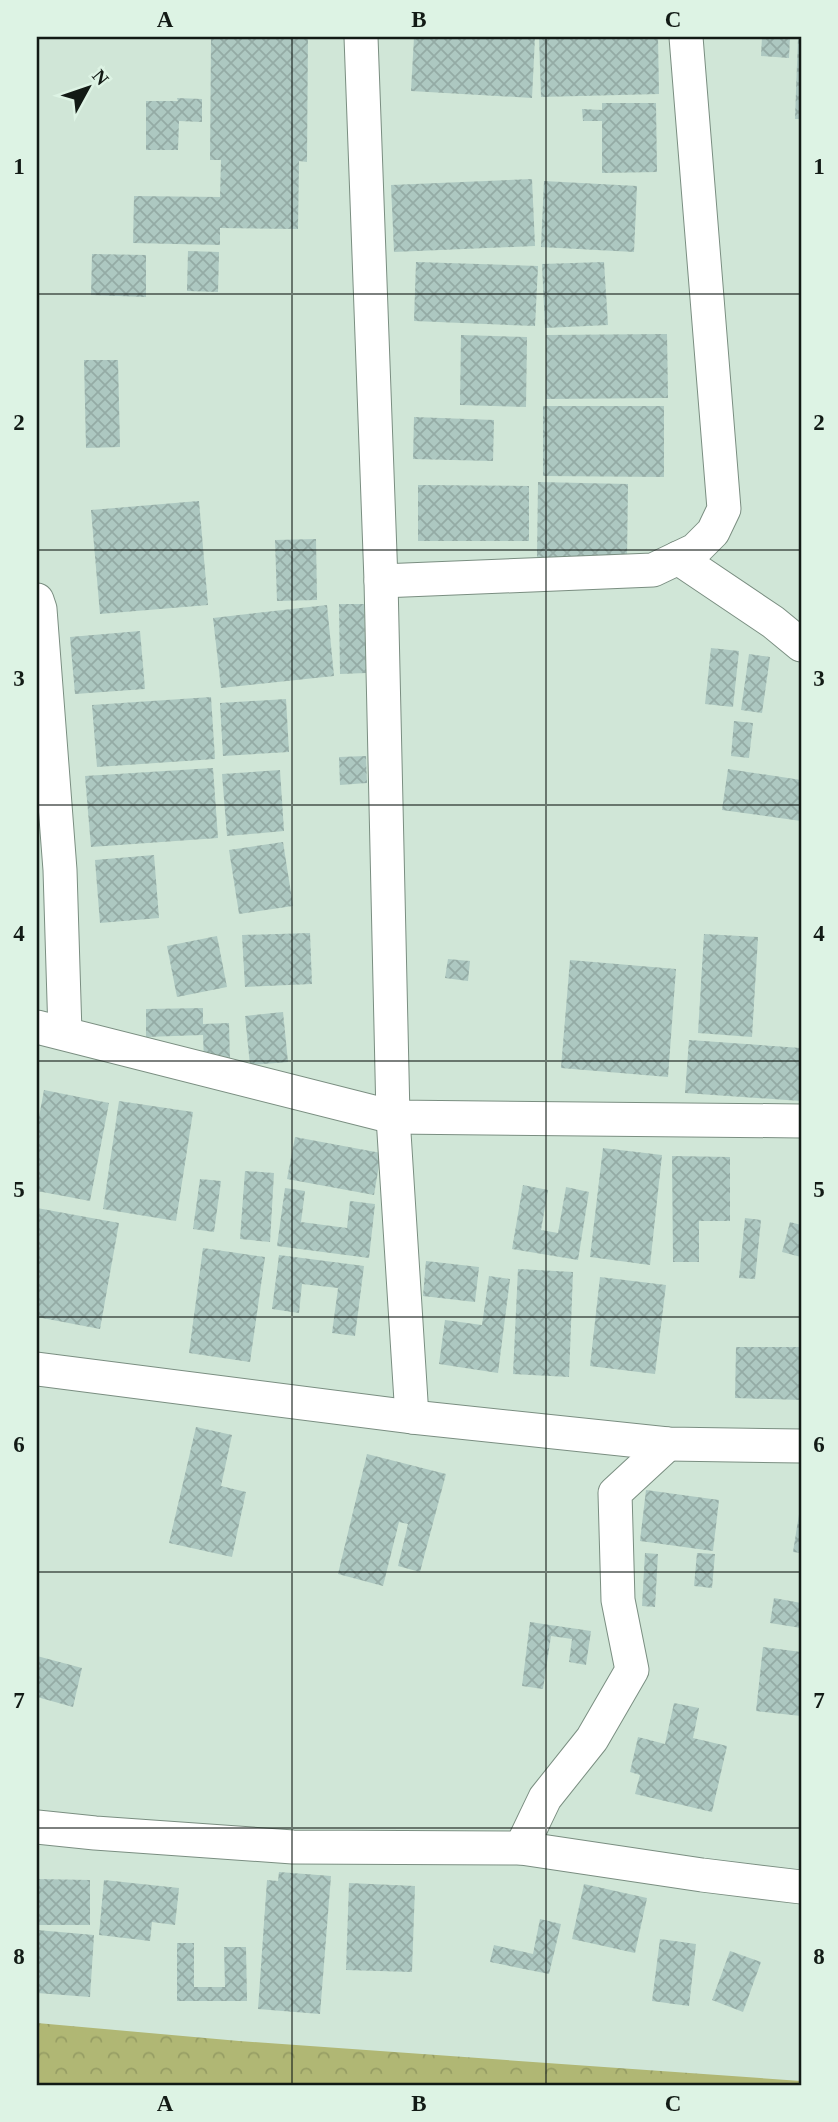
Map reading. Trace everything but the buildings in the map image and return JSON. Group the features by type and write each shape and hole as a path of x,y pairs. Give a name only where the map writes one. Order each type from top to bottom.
{"street":[{"path":"361,37 380,581 393,1117 412,1417"},
{"path":"380,581 653,570 695,550 713,532 724,509 686,37"},
{"path":"678,558 773,622 801,645"},
{"path":"37,600 40,609 60,870 51,1030 393,1117 801,1121"},
{"path":"37,1369 412,1417 668,1444 801,1446"},
{"path":"521,1848 545,1798 592,1739 632,1670 618,1600 615,1493 668,1444"},
{"path":"37,1827 293,1847 521,1848 801,1887"}],"green space":[{"path":"37,2023 239,2041 801,2081 801,2085 37,2085"}]}
